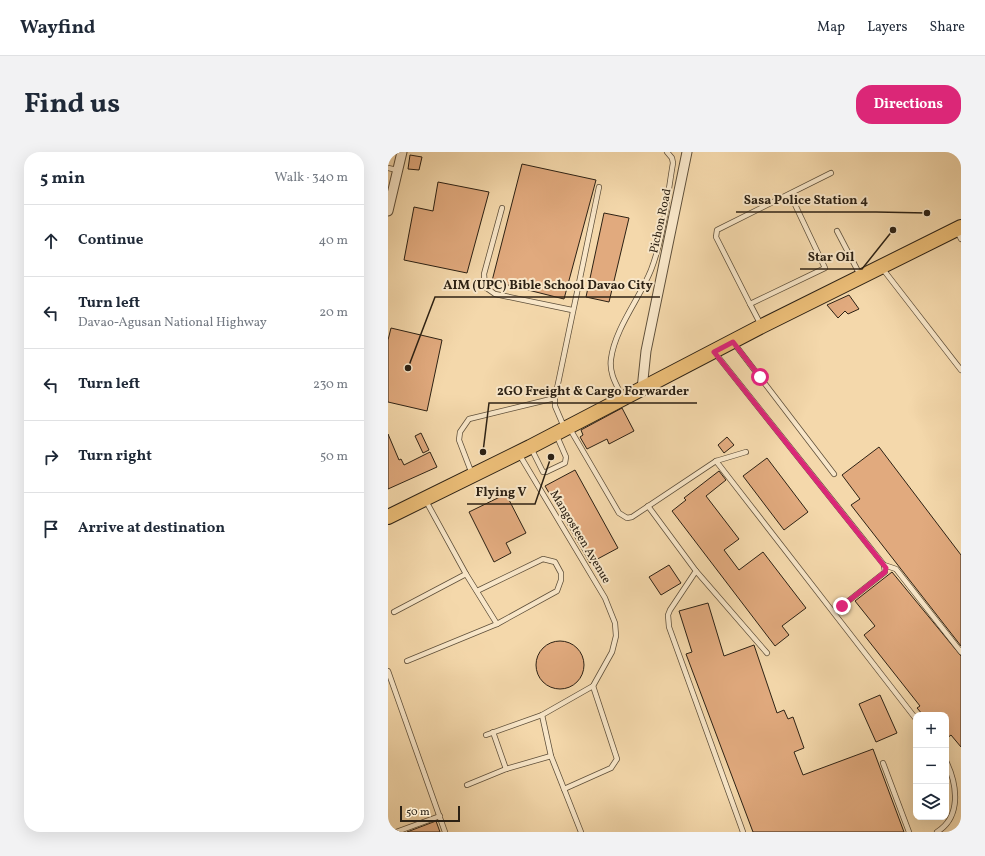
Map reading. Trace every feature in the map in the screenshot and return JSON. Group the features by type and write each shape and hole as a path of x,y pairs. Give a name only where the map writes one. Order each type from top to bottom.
{"main road":[{"path":"388,517 524,450 762,326 881,267 959,232"}],"street":[{"path":"388,207 393,169 402,152"},
{"name":"Pichon Road","path":"642,389 646,351 687,152"}],"lane":[{"path":"623,398 613,378 611,359 617,341 651,271 656,253 673,163 671,155 667,152"},
{"path":"762,326 716,233 717,230 831,173"},
{"path":"524,450 543,472 565,463 566,456 563,429 555,406 555,398 572,310 599,187"},
{"path":"750,304 825,268 790,194"},
{"path":"502,208 484,274 485,287 495,294 572,310"},
{"path":"837,231 861,277"},
{"path":"881,267 961,370"},
{"path":"733,342 834,474"},
{"path":"714,352 884,565 885,572 842,606"},
{"path":"472,475 459,440 460,432 469,419 555,398"},
{"path":"563,429 619,513 626,518 632,517 716,461 746,452"},
{"name":"Mangosteen Avenue","path":"524,450 612,612 616,630 615,645 593,686"},
{"path":"716,461 913,715"},
{"path":"425,498 466,574 497,624"},
{"path":"648,506 696,570 767,653"},
{"path":"406,660 497,624 557,591 561,580 558,566 555,562 543,559 477,591"},
{"path":"884,565 896,569 961,652"},
{"path":"696,570 670,610 668,615 669,627 743,832"},
{"path":"394,612 466,574"},
{"path":"388,671 445,832"},
{"path":"486,735 542,715 593,686 617,759 616,763 611,768 564,789"},
{"path":"542,715 551,756 581,832"},
{"path":"493,732 506,769"},
{"path":"467,785 506,769 551,756"},
{"path":"883,763 909,832"},
{"path":"937,832 943,829 957,812 958,799 954,781 949,768"},
{"path":"396,832 440,816"}],"building":[{"path":"410,155 422,157 419,170 408,169"},
{"path":"522,164 596,180 564,299 492,281"},
{"path":"438,182 489,192 467,273 404,260 414,207 433,211"},
{"path":"604,213 629,218 609,302 586,297"},
{"path":"849,295 859,309 848,314 845,311 838,318 827,305"},
{"path":"391,328 442,340 427,411 388,402 388,340"},
{"path":"622,408 634,431 609,444 607,439 587,449 580,437 583,435 581,430"},
{"path":"421,433 429,450 423,453 415,436"},
{"path":"388,434 399,460 401,459 404,465 430,452 437,467 388,489"},
{"path":"727,437 734,445 724,453 718,445"},
{"path":"879,447 961,555 961,646 851,505 860,499 842,475"},
{"path":"767,458 808,512 784,530 743,476"},
{"path":"575,470 618,548 590,563 545,486"},
{"path":"719,471 726,480 706,496 739,539 724,550 739,570 763,552 806,608 782,626 789,635 775,646 672,511 686,500 684,498"},
{"path":"506,494 526,533 506,543 511,553 494,562 469,512"},
{"path":"669,565 681,583 661,595 649,577"},
{"path":"892,572 961,656 961,747 951,735 949,737 949,712 920,712 917,708 920,706 864,635 875,626 855,601"},
{"path":"708,603 724,656 754,645 777,713 784,710 788,719 793,717 804,748 794,752 803,775 873,749 904,832 753,832 686,654 692,652 679,611"},
{"path":"560,641 569,643 577,648 582,656 584,665 582,674 577,682 569,687 560,689 551,687 543,682 538,674 536,665 538,656 543,648 551,643"},
{"path":"880,695 897,733 876,742 859,704"},
{"path":"436,821 440,832 407,832"}],"place":[{"name":"Sasa Police Station 4","path":"927,213"},
{"name":"Star Oil","path":"893,230"},
{"name":"AIM (UPC) Bible School Davao City","path":"408,368"},
{"name":"2GO Freight & Cargo Forwarder","path":"483,452"},
{"name":"Flying V","path":"551,457"}],"route":[{"path":"760,377 733,342 714,352 886,568 885,572 842,606"}]}
